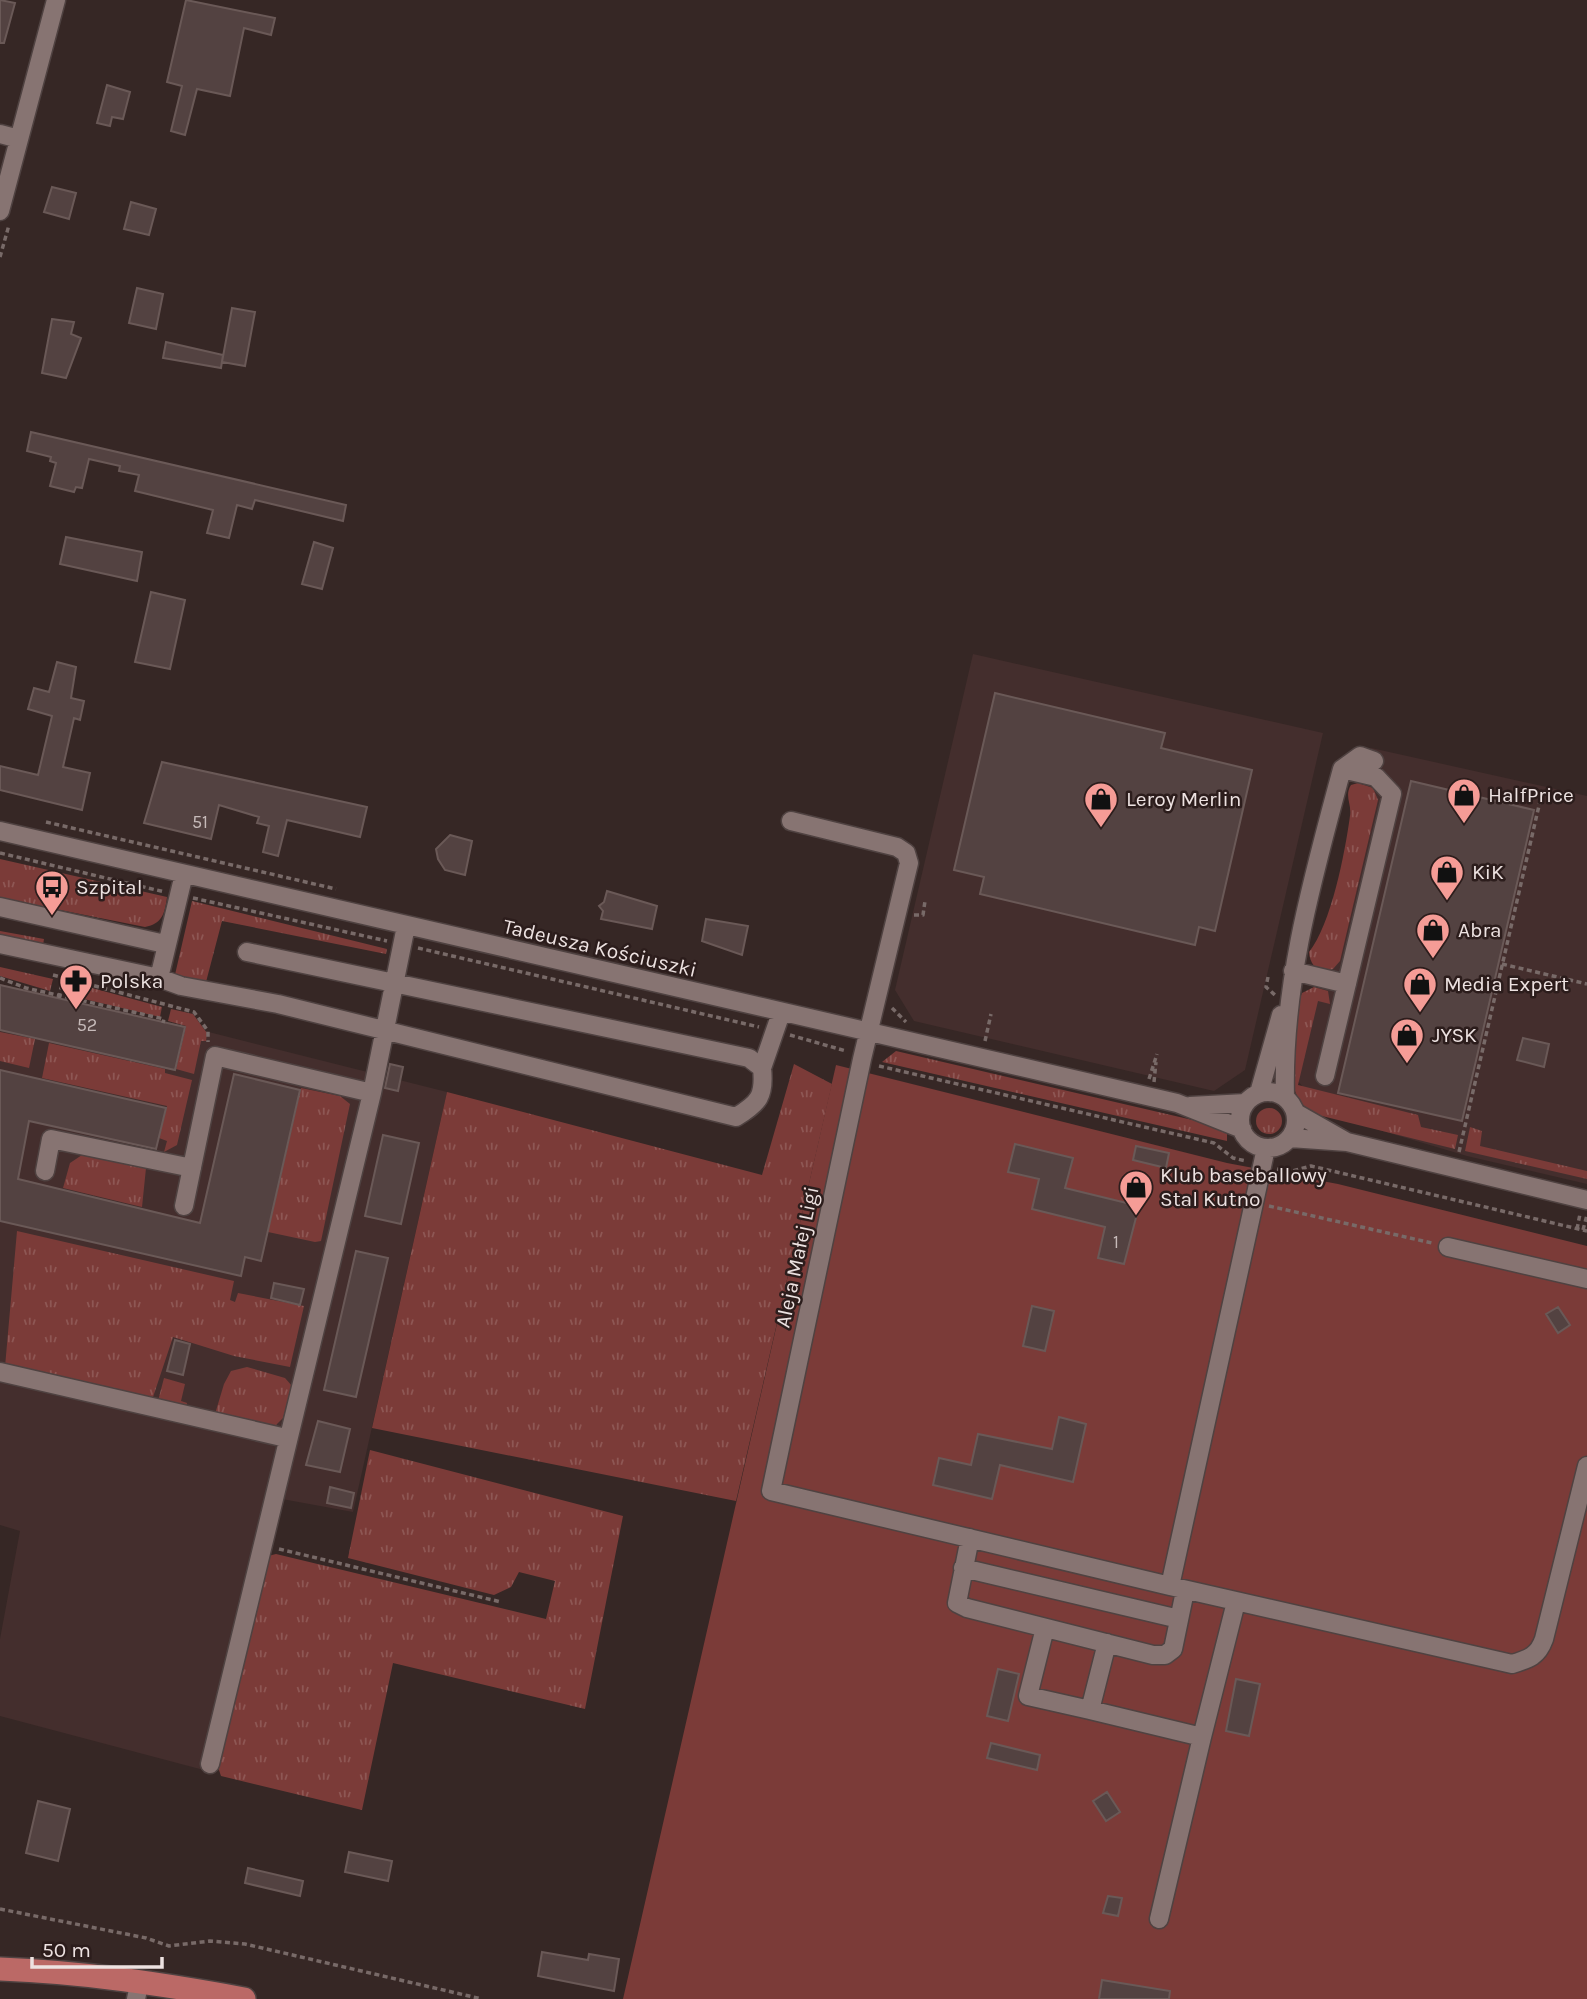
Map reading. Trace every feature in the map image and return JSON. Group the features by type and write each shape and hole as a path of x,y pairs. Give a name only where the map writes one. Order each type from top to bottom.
{"main road":[{"path":"0,1969 66,1972 138,1989 244,1999"}],"street":[{"path":"0,211 56,0"},
{"path":"0,134 19,139"},
{"path":"1264,1156 1247,1138 1242,1129 1241,1115 1253,1098 1278,1023 1342,768 1360,756 1374,761"},
{"path":"1325,1076 1392,794 1376,777 1342,768"},
{"name":"Aleja Małej Ligi","path":"790,821 897,847 909,858 862,1059 771,1491 970,1538"},
{"name":"Tadeusza Kościuszki","path":"0,831 1190,1106 1242,1129"},
{"path":"159,978 177,894 184,874"},
{"path":"0,907 165,944"},
{"path":"210,1764 264,1546 286,1438 305,1376 372,1093 406,926"},
{"path":"0,944 159,978 181,986 278,1003 736,1117 757,1104 764,1083 762,1068 780,1013"},
{"path":"247,952 749,1058 762,1068"},
{"path":"1293,971 1347,984"},
{"path":"1282,1001 1285,1097 1296,1113 1347,1142"},
{"path":"184,1206 215,1056 372,1093"},
{"path":"1253,1098 1272,1092 1285,1097"},
{"name":"Tadeusza Kościuszki","path":"1190,1106 1253,1098"},
{"path":"1296,1113 1296,1126 1290,1138 1264,1156 1178,1588 1179,1619 1172,1649 1165,1655 1107,1643 957,1603 970,1538 1178,1588 1236,1602 1512,1664 1539,1653 1587,1466"},
{"path":"1290,1138 1347,1142 1587,1200"},
{"path":"45,1171 51,1139 192,1168"},
{"path":"1448,1247 1587,1279"},
{"path":"0,1371 286,1438"},
{"path":"963,1568 1179,1619"},
{"path":"1159,1919 1236,1602"},
{"path":"1045,1628 1028,1696 1202,1737"},
{"path":"1090,1710 1107,1643"}],"path":[{"path":"1459,1152 1541,797"},
{"path":"36,820 338,890"},
{"path":"0,853 775,1031 839,1047 877,1065 1214,1143 1233,1158 1264,1156 1290,1172 1311,1166 1585,1231 1587,1214"},
{"path":"906,922 914,915 923,915 925,901"},
{"path":"1502,964 1587,984"},
{"path":"50,974 198,1016 208,1031 208,1044"},
{"path":"1268,977 1266,987 1282,1001"},
{"path":"0,978 59,997 164,1021 167,1006"},
{"path":"59,997 63,978"},
{"path":"890,999 898,1017 907,1023"},
{"path":"972,1040 985,1043 991,1014"},
{"path":"1155,1077 1157,1054"},
{"path":"1156,1062 1153,1061 1149,1079 1140,1081 1161,1088"},
{"path":"1254,1202 1448,1247"},
{"path":"264,1546 500,1602"},
{"path":"0,1909 146,1938 169,1946 210,1941 245,1944 482,1999"}],"shaded area":[{"path":"973,654 1323,733 1245,1070 1214,1091 914,1021 895,990"},
{"path":"1371,748 1587,796 1587,1184 1467,1156 1325,1114 1298,1081"},
{"path":"0,984 189,1027 447,1092 353,1512 282,1499 215,1773 0,1716 0,1639 20,1531 0,1525"}],"green space":[{"path":"1358,783 1373,788 1378,800 1340,961 1333,969 1320,970 1313,965 1309,952 1324,925 1336,888 1350,816 1348,793 1351,785"},
{"path":"0,859 167,897 164,913 151,926 145,927 0,898"},
{"path":"192,901 387,949 386,954 222,921 206,982 174,979"},
{"path":"0,931 44,939 43,945 0,936"},
{"path":"0,967 53,979 50,991 0,976"},
{"path":"70,982 162,1007 160,1017 67,995"},
{"path":"1314,987 1328,991 1330,1004 1318,1001 1298,1085 1418,1115 1421,1127 1458,1135 1455,1149 1322,1116 1320,1120 1305,1108 1293,1082 1292,1042 1302,993"},
{"path":"171,1009 193,1014 207,1033 206,1041 201,1041 194,1074 176,1069 186,1026 168,1021"},
{"path":"0,1032 35,1039 29,1068 0,1061"},
{"path":"49,1043 165,1069 165,1073 192,1080 177,1145 164,1152 167,1141 159,1138 167,1106 42,1078"},
{"path":"896,1051 1227,1128 1227,1141 882,1062"},
{"path":"794,1064 832,1084 736,1501 372,1428 447,1092 762,1175"},
{"path":"836,1065 1227,1163 1338,1184 1587,1246 1587,1999 623,1999"},
{"path":"301,1088 340,1096 350,1104 321,1241 315,1242 268,1232"},
{"path":"1269,1108 1278,1112 1282,1121 1278,1130 1269,1134 1260,1130 1256,1121 1260,1112"},
{"path":"1470,1127 1482,1131 1480,1146 1587,1171 1587,1179 1465,1151"},
{"path":"85,1153 146,1168 142,1207 63,1188 70,1163"},
{"path":"17,1231 234,1281 230,1300 235,1302 238,1293 304,1306 290,1367 234,1356 173,1337 152,1400 5,1367"},
{"path":"247,1367 285,1378 292,1386 283,1418 275,1426 215,1414 231,1371"},
{"path":"164,1378 185,1384 181,1401 187,1403 186,1408 158,1401"},
{"path":"370,1450 623,1516 585,1709 393,1663 362,1810 221,1776 218,1767 268,1556 276,1554 546,1619 555,1581 519,1572 511,1587 494,1595 348,1558"}],"building":[{"path":"0,0 15,3 4,43 0,43"},
{"path":"186,0 275,18 271,35 244,28 230,96 197,89 185,135 171,131 182,86 167,82"},
{"path":"107,85 130,92 123,119 112,117 110,126 97,123"},
{"path":"52,187 76,193 69,219 44,212"},
{"path":"131,202 156,209 149,235 124,229"},
{"path":"137,288 163,294 156,329 129,323"},
{"path":"232,308 255,312 245,366 222,362"},
{"path":"52,319 74,322 71,334 81,338 66,378 42,373"},
{"path":"166,342 223,355 221,368 163,358"},
{"path":"31,432 346,505 343,521 255,500 252,509 237,505 229,538 207,533 213,510 135,491 139,475 119,471 120,466 89,459 82,488 76,487 74,492 50,486 56,463 50,461 51,457 27,451"},
{"path":"66,537 142,552 137,581 60,564"},
{"path":"314,542 333,548 322,589 302,584"},
{"path":"151,592 185,600 170,669 135,662"},
{"path":"57,662 76,667 71,698 84,701 80,720 74,718 63,767 90,773 82,810 0,790 0,766 38,775 52,716 28,709 34,688 49,692"},
{"name":"Leroy Merlin","path":"995,693 1165,733 1161,748 1252,770 1215,931 1199,927 1195,945 980,894 984,877 954,870"},
{"path":"162,762 367,807 360,837 287,820 278,856 263,852 269,826 257,823 259,817 219,805 211,839 144,823"},
{"path":"1411,781 1534,810 1462,1121 1338,1093"},
{"path":"450,835 472,841 465,875 445,870 438,859 436,849"},
{"path":"607,891 657,906 652,929 601,919 603,911 599,906 604,902"},
{"path":"706,919 748,926 742,955 702,941"},
{"path":"0,985 185,1027 175,1070 0,1030"},
{"path":"1523,1038 1549,1044 1544,1067 1517,1060"},
{"path":"390,1064 403,1067 398,1091 385,1088"},
{"path":"0,1070 166,1108 156,1149 29,1121 18,1179 200,1223 234,1074 300,1090 261,1261 245,1257 241,1276 0,1221"},
{"path":"383,1135 419,1143 401,1224 365,1216"},
{"path":"1015,1144 1073,1158 1065,1188 1139,1206 1124,1264 1098,1258 1105,1227 1032,1209 1039,1179 1008,1172"},
{"path":"1136,1146 1169,1153 1166,1168 1133,1160"},
{"path":"356,1251 388,1258 356,1397 324,1390"},
{"path":"274,1283 304,1289 300,1305 271,1298"},
{"path":"1032,1306 1054,1311 1045,1351 1023,1346"},
{"path":"1558,1307 1570,1325 1558,1333 1546,1314"},
{"path":"175,1340 190,1344 183,1375 167,1371"},
{"path":"1059,1417 1086,1424 1073,1482 1000,1465 992,1499 933,1485 939,1458 971,1465 978,1434 1052,1449"},
{"path":"318,1421 350,1429 340,1472 306,1465"},
{"path":"330,1487 354,1493 351,1508 327,1503"},
{"path":"998,1669 1019,1674 1008,1721 987,1716"},
{"path":"1236,1679 1260,1684 1249,1736 1226,1731"},
{"path":"991,1743 1040,1755 1037,1770 987,1758"},
{"path":"1107,1792 1120,1812 1106,1821 1093,1801"},
{"path":"38,1801 70,1809 58,1861 26,1853"},
{"path":"349,1852 392,1861 388,1881 345,1872"},
{"path":"248,1868 303,1881 300,1896 245,1883"},
{"path":"1108,1896 1122,1898 1118,1916 1103,1913"},
{"path":"542,1952 588,1960 589,1954 619,1959 614,1991 538,1976"},
{"path":"1102,1980 1170,1991 1169,1999 1099,1999"}],"place":[{"name":"HalfPrice","path":"1464,825"},
{"name":"Leroy Merlin","path":"1101,829"},
{"name":"KiK","path":"1447,902"},
{"name":"Szpital","path":"52,917"},
{"name":"Abra","path":"1433,960"},
{"name":"Polska","path":"76,1011"},
{"name":"Media Expert","path":"1420,1014"},
{"name":"JYSK","path":"1407,1065"},
{"name":"Klub baseballowy Stal Kutno","path":"1136,1217"}]}
